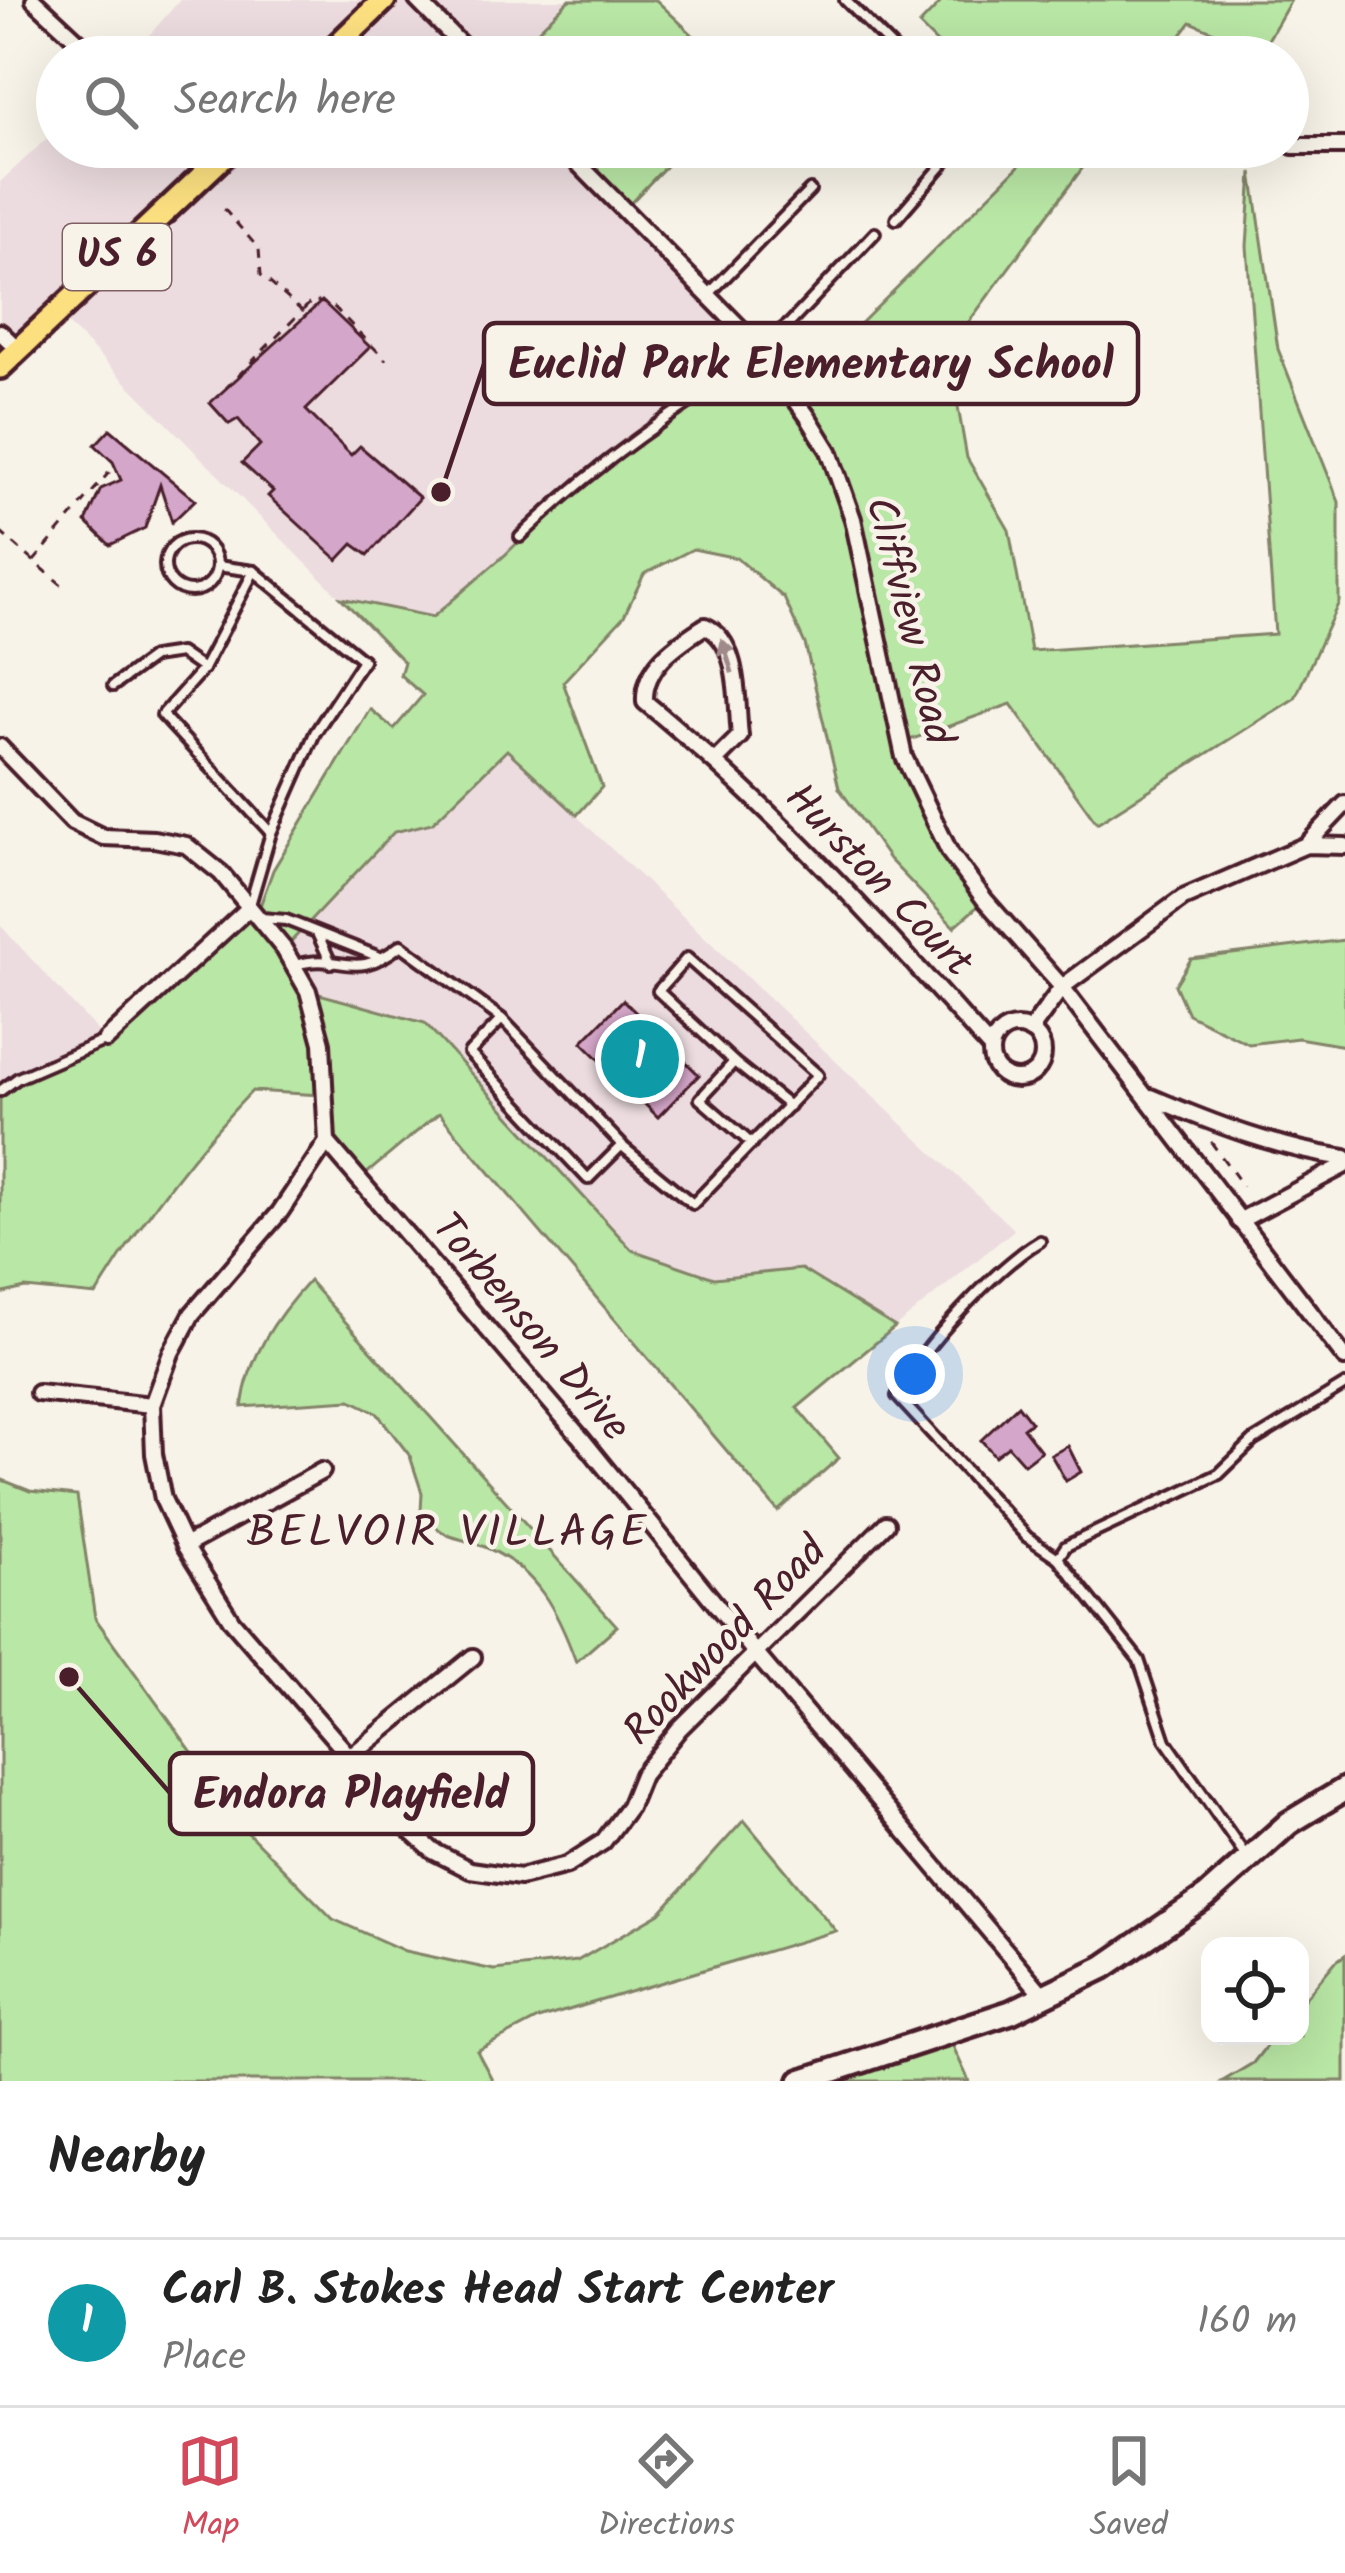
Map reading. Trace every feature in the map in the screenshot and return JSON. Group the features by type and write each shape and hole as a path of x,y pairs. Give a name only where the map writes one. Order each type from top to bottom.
{"main road":[{"path":"347,36 384,0"},
{"name":"US 6","path":"0,367 210,168"}],"street":[{"path":"34,0 73,36"},
{"path":"417,0 452,36"},
{"path":"1309,146 1345,146"},
{"name":"Cliffview Road","path":"583,168 760,353 829,451 853,519 896,724 913,776 950,853 1062,987 1345,1358"},
{"path":"0,332 19,350"},
{"name":"Hurston Court","path":"716,761 740,736 728,649 716,630 706,626 667,653 644,691 645,702 716,761 911,958 991,1049 994,1066 1007,1077 1032,1074 1043,1052 1030,1031"},
{"path":"0,747 72,822 103,837 186,845 221,873 308,991 322,1043 326,1142"},
{"path":"1306,845 1345,804"},
{"path":"1306,845 1345,846"},
{"name":"Hurston Court","path":"1030,1031 1062,987 1183,898 1306,845"},
{"path":"106,1040 252,914"},
{"name":"Hurston Court","path":"991,1049 1006,1030 1030,1031"},
{"path":"1146,1095 1216,1125 1345,1161"},
{"name":"Rookwood Road","path":"326,1142 280,1212 192,1314 152,1405 154,1454 164,1499 185,1546 232,1621 397,1818 433,1851 470,1870 520,1877 567,1865 603,1842 629,1807 642,1775 680,1729 886,1524"},
{"name":"Torbenson Drive","path":"326,1142 581,1438 1043,1995"},
{"path":"1239,1221 1345,1161"},
{"path":"38,1393 152,1405"},
{"path":"185,1546 322,1471"},
{"path":"350,1757 472,1657"},
{"path":"801,2081 1011,2012 1104,1967 1206,1897 1289,1823 1345,1789"}],"lane":[{"path":"844,0 881,36"},
{"path":"896,219 940,168"},
{"path":"708,296 810,190"},
{"path":"520,537 556,501 638,436 760,353 874,233"},
{"path":"191,538 213,550 218,566 205,587 188,590 173,582 166,567 170,550 191,538"},
{"path":"218,566 254,571 363,660 315,733 271,833 252,914 286,920 384,958"},
{"path":"254,571 203,669 162,715 271,833"},
{"path":"113,686 153,657 180,653 203,669"},
{"path":"317,933 331,963"},
{"path":"293,965 310,961 366,967 401,944 502,1019 622,1146 693,1204 789,1106 818,1075 687,958 658,991 789,1106"},
{"path":"502,1019 469,1053 484,1069 588,1179 622,1146"},
{"path":"0,1091 18,1078 106,1040"},
{"path":"734,1062 700,1099 752,1144"},
{"path":"1040,1241 1018,1255 910,1368 897,1396 1027,1537 1058,1558 1139,1660 1166,1741 1248,1860"},
{"path":"1058,1558 1066,1546 1219,1474 1253,1441 1345,1385"}],"path":[{"path":"224,208 259,249 261,275 302,311"},
{"path":"226,388 313,300 333,306 386,359"},
{"path":"34,561 111,470"},
{"path":"0,532 63,586"},
{"path":"1211,1142 1244,1186"}],"shaded area":[{"path":"180,0 569,0 532,36 148,36"},
{"path":"36,149 36,168 582,168 762,357 440,698 58,314 0,367 0,182"},
{"path":"507,750 1014,1230 895,1327 801,1269 714,1278 631,1250 425,1023 308,991 284,949 395,832 432,823"},
{"path":"0,925 106,1040 0,1091"}],"green space":[{"path":"569,0 656,0 694,36 532,36"},
{"path":"943,0 1291,0 1270,36 1224,36 1191,22 1180,36 930,36 919,25"},
{"path":"583,168 664,168 624,210"},
{"path":"1017,168 1082,168 948,350 967,458 1009,530 1031,651 1275,634 1247,246 1252,172 1278,349 1339,502 1339,602 1295,698 1097,823 1011,704 901,743 950,853 985,900 954,927 889,859 839,788 805,644 784,598 737,558 693,549 644,574 624,616 563,682 602,787 577,815 507,750 432,823 394,832 284,949 308,991 425,1023 632,1250 714,1278 801,1269 895,1327 797,1408 839,1458 778,1511 439,1113 359,1180 327,1142 321,1095 252,1091 168,1189 96,1295 25,1288 0,1294 0,1091 18,1078 106,1040 248,909 256,917 273,870 370,709 394,729 423,695 400,675 404,662 341,598 433,617 580,481 762,357 791,393"},
{"path":"1345,940 1345,1046 1298,1038 1249,1044 1188,1014 1175,985 1191,959"},
{"path":"309,1281 617,1626 576,1662 553,1609 519,1567 485,1547 444,1533 421,1511 422,1493 410,1456 377,1413 351,1400 242,1407 250,1371 265,1339"},
{"path":"0,1479 30,1491 77,1496 95,1618 234,1810 321,1749 336,1770 248,1833 333,1919 405,1951 494,1970 577,1961 660,1913 744,1820 836,1931 538,2019 477,2051 493,2081 0,2081"},
{"path":"1345,1955 1345,2081 1223,2081 1253,2063 1267,2045 1309,2045 1309,1993"},
{"path":"947,2033 969,2081 801,2081"}],"building":[{"path":"322,301 370,347 306,410 351,455 360,446 420,498 368,555 353,544 338,560 268,496 273,491 242,463 260,445 238,419 229,424 210,403"},
{"path":"110,429 195,500 172,522 160,485 145,528 110,545 86,522 101,489 121,480 113,462 95,445"},
{"path":"623,1000 699,1075 658,1117 582,1042"},
{"path":"1018,1405 1031,1422 1023,1428 1041,1451 1024,1464 1008,1446 995,1456 981,1440"},
{"path":"1068,1446 1081,1472 1066,1481 1051,1455"}],"place":[{"name":"Euclid Park Elementary School","path":"441,492"},
{"name":"Carl B. Stokes Head Start Center","path":"640,1059"},
{"name":"Endora Playfield","path":"69,1677"}],"district":[{"name":"BELVOIR VILLAGE","path":"448,1534"}]}
